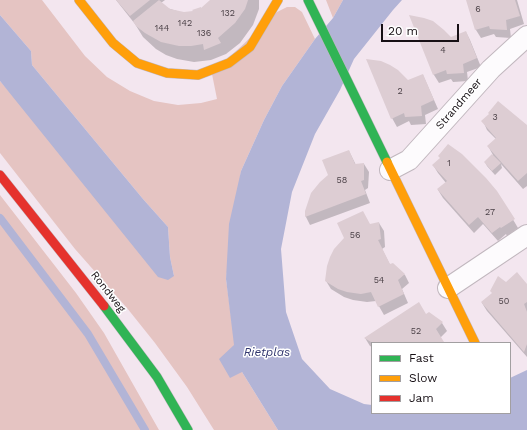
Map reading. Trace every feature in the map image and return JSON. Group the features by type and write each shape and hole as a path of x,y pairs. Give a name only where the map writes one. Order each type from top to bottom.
{"street":[{"path":"80,0 113,43 137,62 167,73 198,75 229,63 250,47 278,0"},
{"path":"308,0 475,342"},
{"name":"Strandmeer","path":"390,170 409,160 490,69 527,36"},
{"name":"Rondweg","path":"0,175 99,299 157,377 188,430"},
{"path":"448,288 527,235"}],"shaded area":[{"path":"0,0 42,0 85,56 107,77 130,91 154,101 178,105 201,103 217,99 212,74 277,12 287,7 295,7 302,12 315,39 282,86 264,120 241,171 226,279 235,345 242,372 278,430 214,430 187,387 155,343 127,308 75,249 0,153 0,81 174,276 170,257 168,227 32,65 31,51 0,15"},
{"path":"326,0 343,0 333,18"},
{"path":"0,195 76,293 104,333 159,430 0,430"}],"water":[{"name":"Rietplas","path":"343,0 402,0 354,59 340,90 315,134 292,192 281,249 286,312 302,359 330,389 364,404 371,405 371,414 511,414 511,378 527,370 527,430 278,430 242,372 230,378 219,359 234,345 226,279 229,224 241,171 264,120 282,86 315,39 333,18"},
{"path":"0,15 31,51 32,65 168,227 170,257 174,276 168,280 158,277 0,81"}],"building":[{"path":"116,0 150,0 130,16"},
{"path":"159,0 170,9 184,12 201,8 210,0 248,0 245,9 235,23 218,38 221,43 204,50 203,44 179,46 161,42 136,26 133,21"},
{"path":"466,0 515,0 520,16 506,20 507,30 490,29 489,26 475,30"},
{"path":"409,15 433,21 451,37 466,31 477,58 463,64 464,73 447,74 446,70 433,75"},
{"path":"366,59 381,61 390,65 398,70 408,80 423,74 434,100 421,106 422,116 405,117 404,113 391,119"},
{"path":"498,101 527,125 527,173 518,181 487,146 496,138 481,121 489,114 488,113"},
{"path":"448,144 462,154 486,178 497,191 515,219 492,233 478,217 469,225 437,189 447,181 432,165 440,158 438,156"},
{"path":"349,150 355,164 364,163 364,180 361,181 366,194 305,217 305,211 311,193 328,175 322,160"},
{"path":"492,154 501,163 492,171 484,162"},
{"path":"363,211 370,224 379,222 381,239 378,240 390,264 393,263 405,274 398,280 404,294 378,307 371,292 361,294 347,292 338,289 325,281 330,257 334,249 344,238 337,223"},
{"path":"517,272 527,284 527,302 524,304 527,312 527,344 524,352 481,302 492,293 490,291 498,276 506,282"},
{"path":"419,302 426,314 429,312 443,322 436,329 444,342 371,342 364,338"}],"waterway":[{"path":"0,218 88,334 145,430"}],"traffic: fast":[{"path":"308,0 387,162"},
{"path":"104,306 157,377 188,430"}],"traffic: slow":[{"path":"79,0 113,43 137,63 167,73 198,75 229,63 250,47 278,0"},
{"path":"387,162 475,342"}],"traffic: jam":[{"path":"0,175 104,306"}]}
